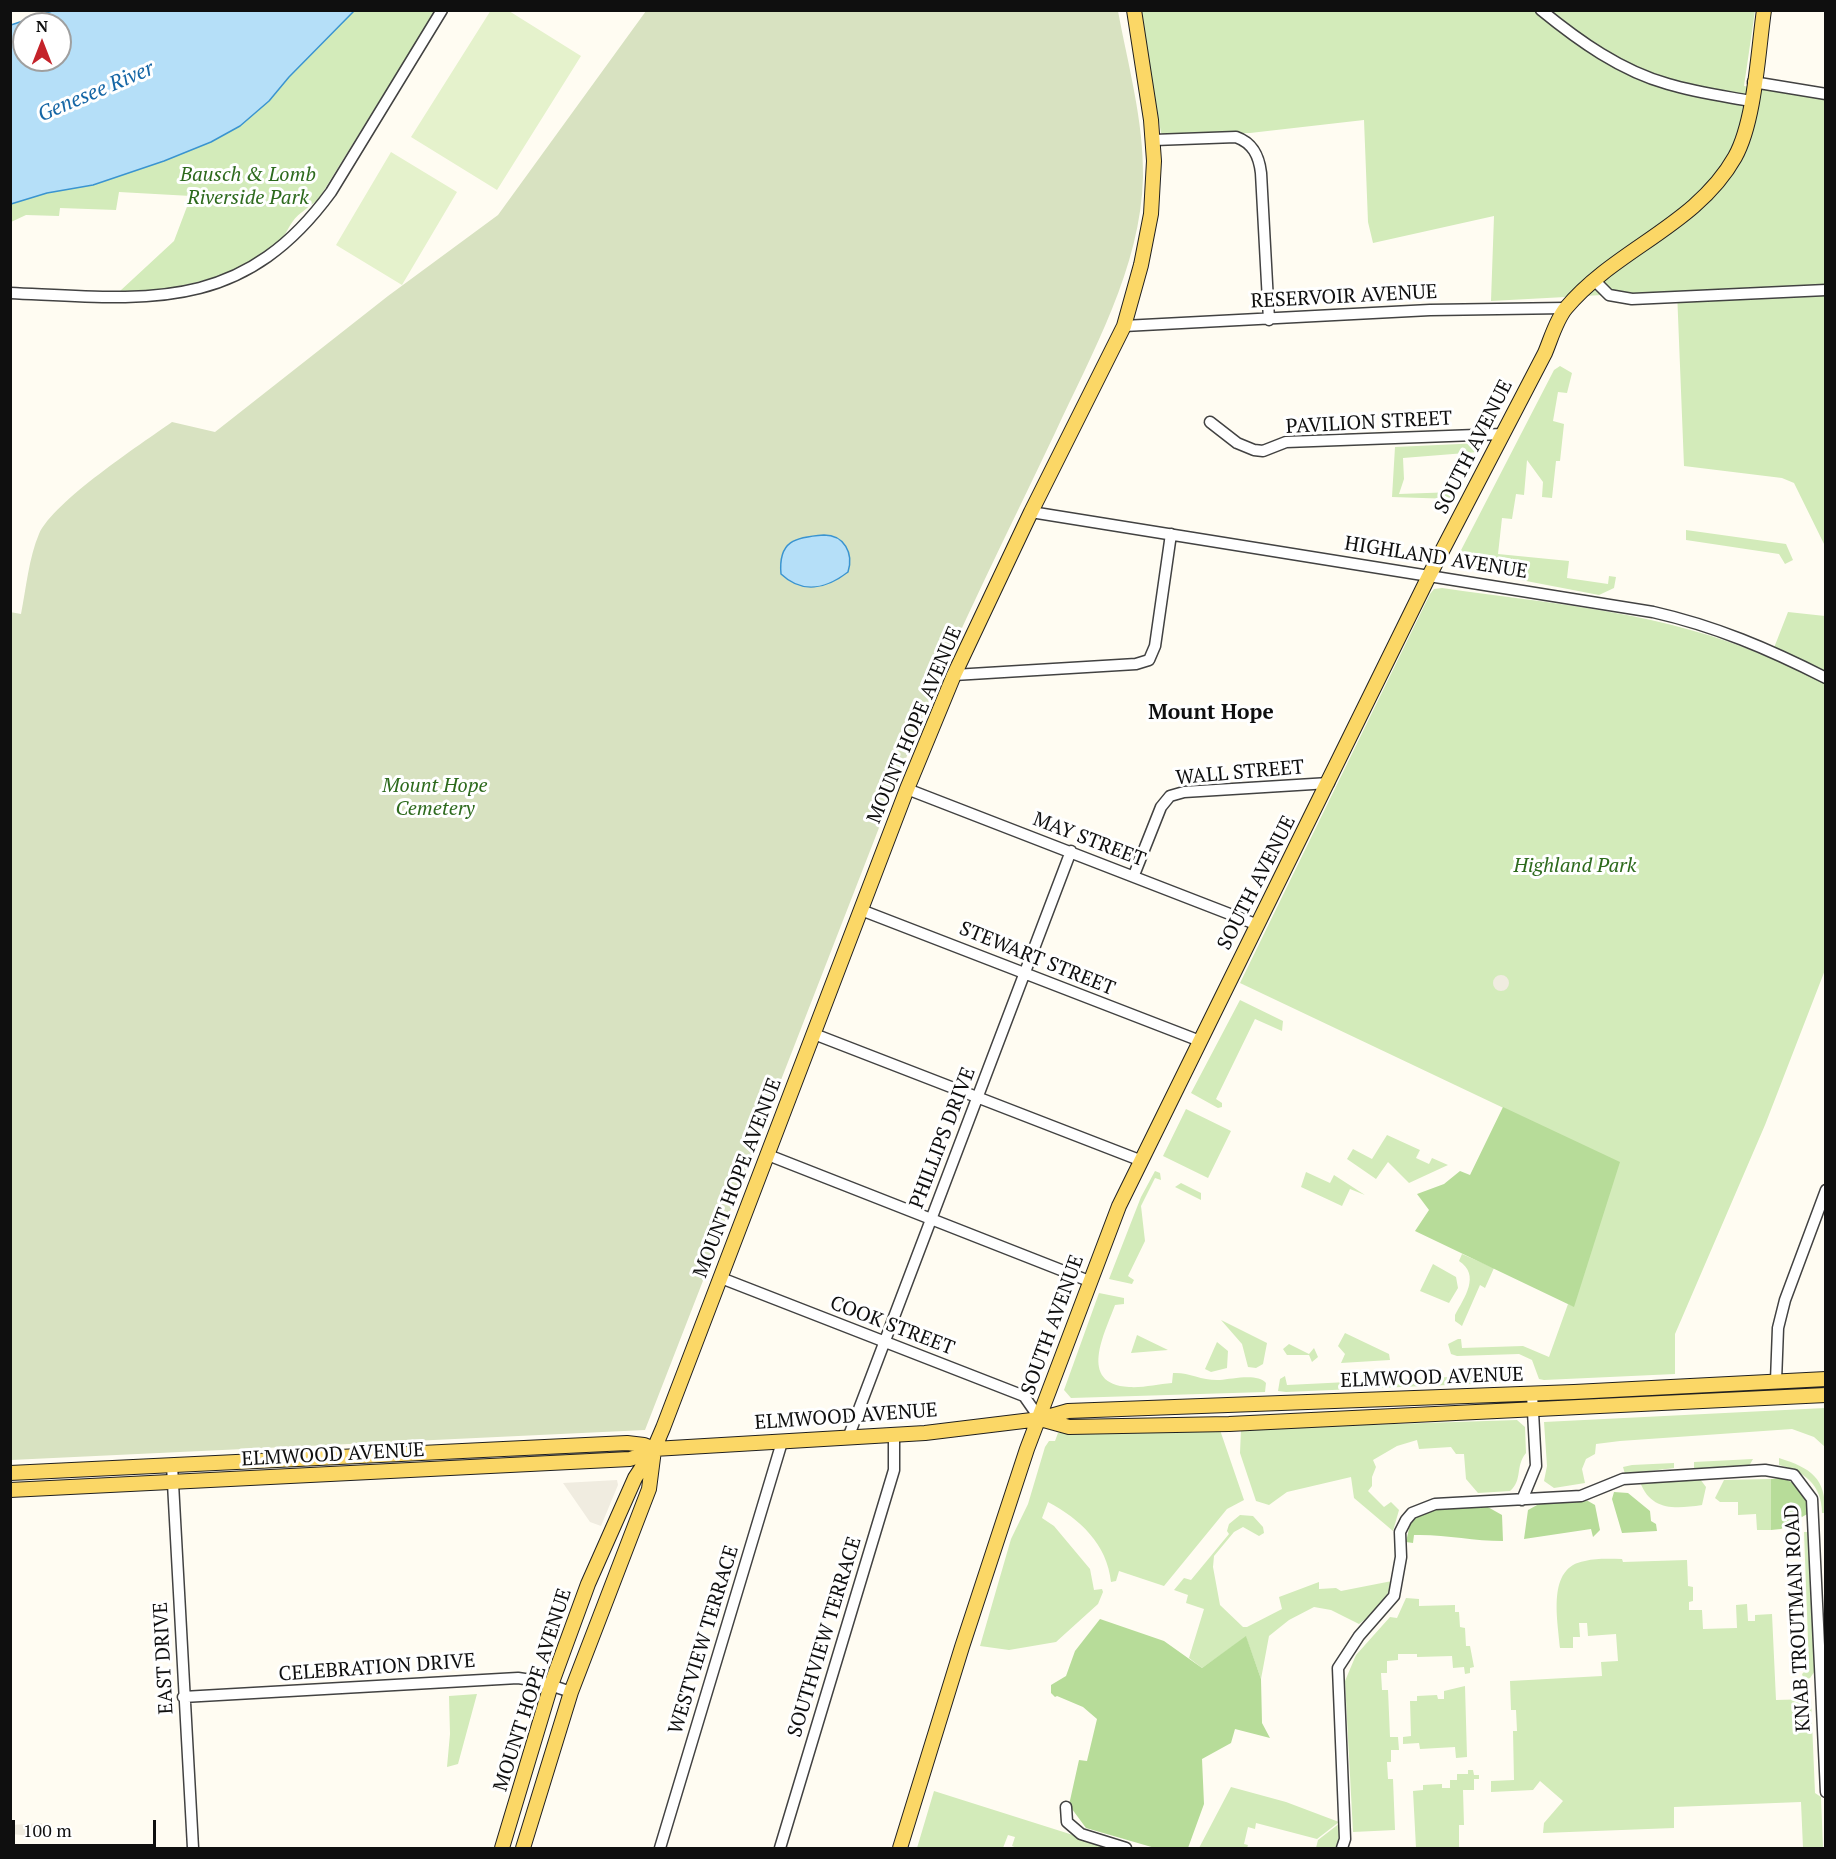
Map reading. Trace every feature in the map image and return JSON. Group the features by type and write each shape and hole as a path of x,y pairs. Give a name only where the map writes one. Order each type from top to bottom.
{"main road":[{"name":"MOUNT HOPE AVENUE","path":"502,1848 551,1685 588,1584 635,1478 654,1449 907,789 954,675 1030,512 1124,326 1141,265 1151,214 1154,140 1134,10"},
{"name":"SOUTH AVENUE","path":"900,1848 998,1534 1027,1449 1119,1206 1430,574 1566,308 1595,281 1693,209 1708,194 1736,155 1744,134 1764,10"},
{"name":"ELMWOOD AVENUE","path":"10,1473 627,1443 644,1444 654,1449 894,1435 1040,1419 1068,1411 1532,1394 1826,1379"},
{"name":"ELMWOOD AVENUE","path":"1040,1419 1069,1427 1533,1411 1826,1395"},
{"name":"MOUNT HOPE AVENUE","path":"523,1848 571,1692 651,1483 654,1449"},
{"name":"ELMWOOD AVENUE","path":"10,1490 630,1460 641,1458 654,1449"}],"street":[{"path":"10,293 127,298 172,295 215,284 264,259 312,218 331,192 442,10"},
{"path":"1541,10 1585,44 1648,77 1667,84 1750,101"},
{"path":"1754,82 1826,94"},
{"path":"1154,140 1236,137 1244,140 1257,154 1261,173 1269,320"},
{"path":"1595,281 1609,295 1632,299 1826,290"},
{"name":"RESERVOIR AVENUE","path":"1124,326 1430,310 1566,308"},
{"name":"PAVILION STREET","path":"1210,422 1246,447 1263,451 1287,442 1503,434"},
{"name":"HIGHLAND AVENUE","path":"1030,512 1430,574 1684,619 1716,628 1773,651 1826,678"},
{"path":"954,675 1136,664 1149,660 1155,646 1171,534"},
{"name":"WALL STREET","path":"1134,875 1161,807 1170,796 1184,792 1329,783"},
{"name":"MAY STREET","path":"907,789 1134,875 1258,925"},
{"name":"PHILLIPS DRIVE","path":"848,1438 1071,851"},
{"name":"STEWART STREET","path":"861,910 1200,1041"},
{"path":"814,1034 1142,1161"},
{"path":"768,1155 1089,1281"},
{"path":"1776,1382 1778,1328 1785,1300 1826,1190"},
{"name":"COOK STREET","path":"721,1278 1024,1396 1040,1419"},
{"path":"1522,1500 1536,1466 1532,1394"},
{"name":"SOUTHVIEW TERRACE","path":"780,1848 894,1470 894,1435"},
{"name":"WESTVIEW TERRACE","path":"660,1848 782,1442"},
{"name":"EAST DRIVE","path":"171,1465 193,1848"},
{"name":"KNAB TROUTMAN ROAD","path":"1342,1848 1345,1839 1338,1668 1359,1636 1394,1596 1401,1557 1400,1532 1406,1520 1412,1513 1434,1504 1581,1497 1623,1479 1765,1470 1794,1475 1812,1499 1826,1791"},
{"name":"CELEBRATION DRIVE","path":"183,1697 498,1678 518,1678 571,1692"},
{"path":"1065,1807 1067,1822 1081,1834 1126,1848"}],"green space":[{"path":"491,10 509,11 581,56 497,190 411,137"},
{"name":"Bausch & Lomb Riverside Park","path":"354,11 435,11 318,200 295,218 283,237 268,251 229,272 207,279 162,289 120,291 174,241 191,196 119,192 116,210 60,208 59,216 26,215 11,222 11,204 47,193 93,185 164,161 211,142 239,126 269,101 289,77"},
{"name":"Mount Hope Cemetery","path":"646,11 1118,11 1138,115 1143,177 1134,244 1112,309 917,730 645,1430 11,1460 10,612 21,614 30,563 39,534 48,521 80,490 120,458 172,422 215,432 388,296 498,215"},
{"path":"1140,11 1755,11 1744,86 1825,99 1825,546 1794,483 1782,478 1684,466 1677,291 1491,301 1494,216 1373,243 1368,222 1364,120 1250,133 1165,135 1161,133"},
{"path":"391,152 457,192 402,285 336,245"},
{"path":"1560,366 1572,373 1567,393 1558,392 1553,421 1564,424 1560,461 1556,461 1552,498 1542,497 1543,482 1527,460 1524,495 1516,494 1512,519 1502,518 1498,554 1569,561 1567,578 1608,584 1609,576 1616,577 1614,588 1599,595 1521,580 1520,574 1461,565 1458,556 1554,370"},
{"path":"1481,443 1478,452 1403,458 1404,479 1399,494 1455,492 1458,489 1453,499 1392,497 1395,447"},
{"path":"1686,530 1786,544 1793,560 1785,564 1779,554 1686,540"},
{"name":"Highland Park","path":"1442,588 1567,605 1650,620 1731,642 1770,658 1788,612 1825,616 1825,970 1765,1125 1675,1334 1675,1374 1544,1380 1539,1379 1532,1360 1519,1354 1457,1356 1451,1354 1448,1344 1461,1339 1462,1348 1523,1346 1549,1357 1568,1304 1574,1306 1550,1130 1240,983 1430,594 1434,589"},
{"path":"1240,1000 1283,1021 1282,1031 1255,1019 1216,1099 1222,1103 1222,1107 1218,1108 1191,1093"},
{"path":"1503,1107 1620,1162 1574,1307 1415,1231 1429,1210 1417,1194 1444,1184 1460,1171 1470,1175"},
{"path":"1186,1109 1231,1131 1208,1178 1163,1156"},
{"path":"1387,1135 1420,1150 1416,1158 1429,1164 1432,1158 1448,1165 1409,1183 1388,1162 1376,1179 1347,1159 1353,1149 1372,1159"},
{"path":"1155,1171 1160,1173 1161,1180 1155,1178 1141,1206 1145,1241 1128,1276 1134,1280 1132,1284 1109,1279 1141,1197"},
{"path":"1306,1172 1330,1183 1334,1175 1365,1195 1350,1189 1342,1206 1301,1187"},
{"path":"1181,1183 1201,1193 1201,1200 1175,1187"},
{"path":"1462,1254 1494,1268 1485,1288 1480,1285 1462,1326 1455,1321 1455,1315 1469,1287 1470,1280 1466,1267 1459,1261"},
{"path":"1433,1264 1456,1277 1458,1288 1449,1303 1420,1291"},
{"path":"1099,1293 1124,1298 1124,1304 1115,1305 1101,1342 1099,1355 1099,1367 1103,1377 1113,1384 1134,1387 1172,1383 1173,1373 1179,1373 1213,1380 1257,1378 1266,1383 1265,1392 1071,1398 1064,1390"},
{"path":"1221,1320 1267,1343 1263,1364 1256,1368 1248,1367 1242,1344"},
{"path":"1345,1333 1389,1354 1390,1360 1341,1363 1345,1354 1338,1346"},
{"path":"1137,1335 1168,1350 1131,1353"},
{"path":"1217,1342 1228,1351 1227,1368 1211,1372 1205,1369"},
{"path":"1289,1344 1309,1354 1314,1348 1318,1357 1312,1362 1309,1355 1287,1355 1283,1349"},
{"path":"1516,1366 1521,1370 1523,1378 1517,1382 1278,1391 1280,1379 1285,1376 1287,1385 1511,1374"},
{"path":"1825,1408 1825,1447 1814,1437 1792,1429 1620,1441 1596,1444 1595,1454 1586,1459 1582,1469 1585,1483 1554,1488 1544,1481 1547,1466 1544,1422"},
{"path":"1517,1420 1525,1427 1526,1453 1514,1487 1510,1491 1478,1493 1466,1479 1464,1454 1456,1454 1451,1447 1419,1449 1417,1440 1397,1446 1373,1460 1376,1467 1372,1477 1372,1486 1368,1491 1384,1507 1391,1502 1399,1510 1393,1531 1354,1498 1351,1477 1287,1492 1269,1505 1256,1501 1240,1453 1241,1429"},
{"path":"1220,1430 1244,1500 1227,1509 1164,1586 1119,1571 1116,1581 1111,1582 1098,1544 1071,1516 1048,1502 1042,1518 1054,1526 1090,1569 1094,1590 1102,1589 1103,1592 1098,1604 1056,1642 1009,1650 980,1646 1011,1539 1028,1504 1045,1447 1049,1441 1055,1441 1058,1433"},
{"path":"1779,1458 1800,1466 1814,1476 1823,1491 1825,1513 1822,1513 1819,1495 1810,1481 1804,1475 1779,1465"},
{"path":"1753,1459 1749,1466 1694,1469 1694,1462"},
{"path":"1674,1463 1674,1468 1625,1474 1623,1467 1632,1465"},
{"path":"1783,1478 1801,1491 1809,1513 1781,1529 1771,1530 1771,1479"},
{"path":"1700,1479 1706,1487 1702,1505 1682,1507 1657,1503 1640,1482"},
{"path":"1771,1479 1771,1530 1757,1530 1756,1514 1738,1515 1738,1502 1720,1502 1715,1498 1724,1480"},
{"path":"1614,1492 1628,1493 1650,1511 1651,1521 1656,1524 1657,1531 1622,1533 1612,1499"},
{"path":"1588,1501 1595,1505 1600,1530 1593,1537 1591,1529 1524,1539 1528,1510 1539,1504"},
{"path":"1486,1506 1502,1515 1503,1541 1414,1535 1413,1543 1406,1542 1411,1520 1429,1510"},
{"path":"1240,1515 1253,1516 1263,1527 1264,1533 1259,1536 1243,1527 1234,1532 1214,1556 1213,1567 1220,1605 1243,1627 1282,1609 1279,1597 1319,1582 1319,1589 1336,1588 1341,1591 1392,1581 1388,1593 1375,1611 1359,1624 1331,1610 1314,1607 1289,1620 1269,1636 1261,1679 1246,1637 1202,1668 1189,1658 1204,1609 1186,1603 1188,1595 1174,1590 1184,1578 1191,1580 1229,1534 1227,1531 1229,1524"},
{"path":"1804,1532 1809,1532 1815,1671 1810,1678 1804,1680 1802,1674 1809,1667"},
{"path":"1594,1559 1622,1559 1623,1562 1687,1560 1688,1586 1693,1587 1693,1601 1689,1602 1689,1610 1702,1610 1703,1629 1737,1628 1736,1605 1747,1604 1748,1621 1755,1621 1755,1615 1772,1614 1776,1700 1811,1699 1815,1793 1821,1797 1823,1848 1803,1848 1801,1802 1674,1807 1674,1828 1543,1833 1544,1823 1563,1801 1540,1781 1533,1790 1491,1792 1491,1781 1514,1780 1513,1731 1517,1731 1516,1710 1511,1710 1510,1681 1602,1676 1601,1662 1618,1661 1616,1634 1588,1636 1587,1623 1579,1623 1580,1637 1573,1637 1573,1648 1560,1648 1557,1596 1564,1573 1573,1565"},
{"path":"1406,1598 1419,1599 1419,1606 1455,1605 1455,1612 1459,1612 1460,1627 1465,1628 1466,1646 1470,1646 1474,1667 1470,1668 1470,1673 1465,1674 1464,1667 1453,1668 1452,1656 1417,1657 1417,1654 1398,1654 1398,1660 1387,1661 1387,1673 1381,1673 1382,1690 1388,1690 1390,1737 1398,1737 1399,1750 1391,1750 1391,1762 1387,1762 1388,1779 1393,1779 1395,1830 1353,1832 1345,1681 1356,1655 1390,1617 1397,1618"},
{"path":"1100,1619 1164,1641 1202,1668 1246,1636 1261,1679 1262,1723 1270,1738 1235,1729 1231,1743 1202,1759 1204,1804 1188,1848 1155,1848 1086,1828 1069,1805 1079,1760 1087,1761 1097,1719 1083,1707 1055,1697 1051,1693 1051,1685 1066,1676 1075,1651"},
{"path":"1465,1686 1467,1757 1456,1758 1455,1747 1420,1749 1419,1743 1403,1744 1403,1737 1411,1736 1410,1701 1417,1701 1417,1696 1437,1695 1438,1699 1444,1699 1444,1691"},
{"path":"477,1694 458,1764 447,1767 450,1734 449,1696"},
{"path":"1468,1770 1473,1770 1474,1775 1479,1775 1479,1779 1474,1779 1474,1790 1463,1790 1464,1825 1459,1825 1459,1848 1416,1848 1413,1791 1423,1790 1423,1785 1442,1784 1442,1788 1450,1788 1450,1780 1457,1780 1457,1774 1468,1774"},
{"path":"1231,1787 1286,1802 1339,1822 1317,1839 1256,1823 1255,1829 1248,1827 1244,1844 1248,1845 1247,1848 1199,1848"},
{"path":"934,1791 1114,1848 1017,1848 1012,1846 1015,1837 1008,1835 1003,1848 917,1848"},
{"path":"1340,1823 1338,1848 1316,1848 1318,1840"}],"shaded area":[{"path":"1501,975 1509,983 1501,991 1493,983"},
{"path":"617,1480 618,1485 601,1526 590,1522 563,1483"},
{"path":"42,1823 42,1837 11,1834 11,1825"}],"water":[{"name":"Genesee River","path":"55,10 354,10 269,101 240,126 211,142 164,161 93,185 47,193 11,204 11,25 12,72 72,72 72,12 49,12"},
{"path":"824,535 837,538 846,546 850,558 848,572 831,582 814,587 797,585 781,574 782,554 790,543 805,537"}],"district":[{"name":"Mount Hope","path":"1211,713"}]}
